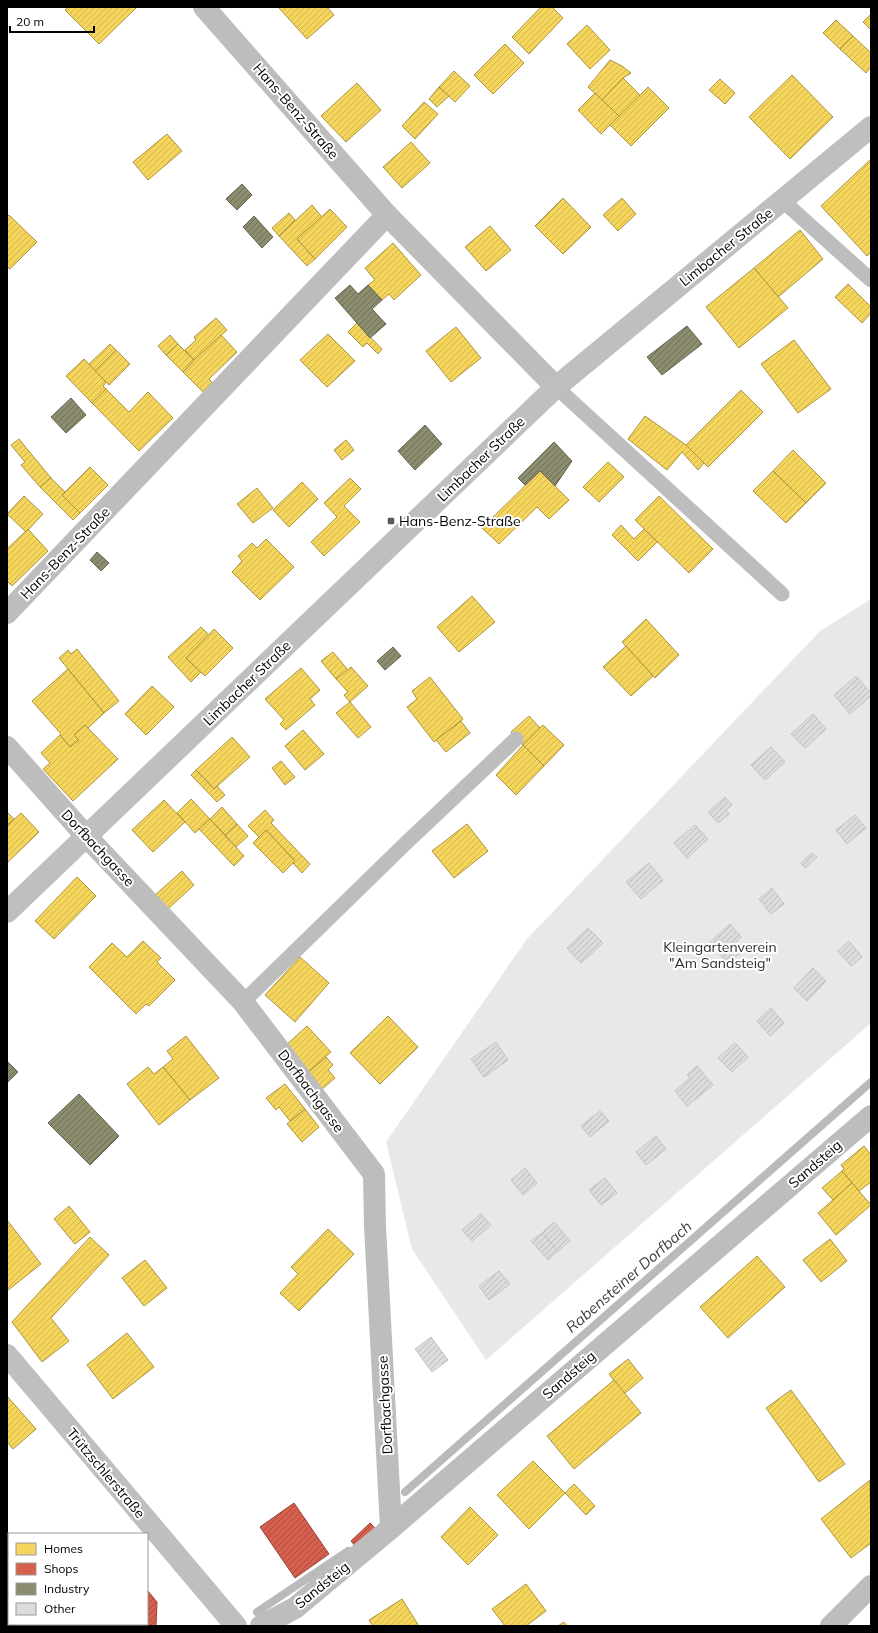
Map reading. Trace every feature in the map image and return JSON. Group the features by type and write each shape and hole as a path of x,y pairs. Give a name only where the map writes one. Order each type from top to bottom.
{"street":[{"name":"Hans-Benz-Straße","path":"204,7 387,215 556,387"},
{"name":"Limbacher Straße","path":"7,912 556,387 871,127"},
{"name":"Hans-Benz-Straße","path":"7,613 387,215"},
{"name":"Dorfbachgasse","path":"7,747 86,836 243,1002 374,1174 376,1241 391,1528"},
{"name":"Sandsteig","path":"261,1626 295,1608 391,1528 871,1116"},
{"name":"Trützschlerstraße","path":"7,1355 236,1626"},
{"path":"831,1626 871,1586"}],"lane":[{"path":"783,201 871,280"},
{"path":"556,387 782,594"},
{"path":"243,1002 406,843 516,739"}],"green space":[{"name":"Kleingartenverein \"Am Sandsteig\"","path":"871,599 871,1023 486,1360 412,1249 386,1142 527,939 820,631"}],"building: Homes":[{"path":"68,7 137,7 99,44 65,10"},
{"path":"327,7 334,15 307,39 279,8"},
{"path":"541,7 553,7 563,18 529,54 512,37"},
{"path":"871,14 871,30 863,22"},
{"path":"836,20 853,36 840,49 823,33"},
{"path":"587,25 610,50 590,69 567,44"},
{"path":"853,36 871,53 871,67 866,73 840,49"},
{"path":"505,44 524,63 493,94 474,75"},
{"path":"610,60 622,66 631,73 623,78 602,100 588,87"},
{"path":"454,71 470,86 455,102 439,87"},
{"path":"792,75 833,117 790,159 749,117"},
{"path":"623,78 640,95 619,116 602,100"},
{"path":"720,79 735,93 725,104 709,90"},
{"path":"357,83 381,110 346,142 321,116"},
{"path":"439,87 449,96 437,107 429,99"},
{"path":"648,87 669,108 631,146 610,125"},
{"path":"595,93 619,116 601,134 578,110"},
{"path":"424,102 438,114 415,139 402,126"},
{"path":"167,134 182,151 148,180 133,162"},
{"path":"411,142 430,163 402,188 383,167"},
{"path":"871,159 871,252 867,256 821,206"},
{"path":"563,198 591,227 563,254 535,226"},
{"path":"622,198 636,214 618,231 603,215"},
{"path":"312,205 322,217 297,239 315,259 307,266 279,236"},
{"path":"330,209 347,227 315,259 297,239"},
{"path":"289,213 295,220 279,236 272,228"},
{"path":"9,215 37,242 10,269 7,267 7,217"},
{"path":"490,226 511,250 486,271 465,247"},
{"path":"800,230 823,259 778,297 754,268"},
{"path":"393,243 421,275 394,300 389,294 382,300 368,285 375,280 365,268"},
{"path":"754,268 788,308 739,348 706,307"},
{"path":"848,284 871,307 871,313 862,323 835,297"},
{"path":"216,318 227,330 194,360 185,350 196,340 194,337"},
{"path":"357,323 382,349 378,354 367,343 363,347 348,332"},
{"path":"456,327 481,358 451,382 426,351"},
{"path":"328,334 355,361 327,387 300,360"},
{"path":"170,335 178,344 166,355 158,346"},
{"path":"221,335 237,352 209,379 214,384 204,393 183,372"},
{"path":"794,340 831,389 798,413 761,364"},
{"path":"110,344 116,350 95,371 89,364"},
{"path":"178,344 194,360 183,372 166,355"},
{"path":"116,350 130,364 109,385 95,371"},
{"path":"84,359 106,382 103,386 106,389 92,403 66,376"},
{"path":"106,389 129,412 148,392 173,418 139,451 92,403"},
{"path":"741,390 763,412 708,467 686,445"},
{"path":"645,416 686,445 704,463 698,470 682,452 667,470 628,439"},
{"path":"19,439 51,478 40,487 21,465 25,462 11,445"},
{"path":"346,440 354,450 342,460 334,450"},
{"path":"793,450 826,483 806,503 773,471"},
{"path":"608,462 624,477 599,502 583,487"},
{"path":"90,467 108,485 80,513 62,495"},
{"path":"540,471 569,500 549,519 537,507 499,544 482,528"},
{"path":"773,471 806,503 786,523 753,491"},
{"path":"51,478 65,492 62,495 80,513 73,520 40,487"},
{"path":"350,478 361,489 344,506 360,522 324,556 311,542 337,517 324,503"},
{"path":"302,482 318,499 289,527 273,510"},
{"path":"257,488 273,508 253,523 237,504"},
{"path":"24,496 43,514 26,532 7,514"},
{"path":"659,496 713,549 689,573 635,520"},
{"path":"621,525 634,539 644,529 657,542 638,561 612,535"},
{"path":"28,529 48,551 12,586 7,581 7,549"},
{"path":"266,539 294,567 260,600 232,572 242,561 238,556 252,543 257,548"},
{"path":"472,596 495,622 459,652 437,627"},
{"path":"646,619 679,655 655,678 622,642"},
{"path":"201,627 209,635 186,658 201,672 191,682 168,657"},
{"path":"214,629 233,648 205,676 186,658"},
{"path":"626,646 653,676 631,696 603,667"},
{"path":"77,649 119,701 104,713 59,658 68,650 71,654"},
{"path":"333,652 348,670 336,679 321,661"},
{"path":"351,667 368,686 350,702 344,695 348,692 336,679"},
{"path":"301,668 320,690 310,699 315,705 286,730 280,724 284,720 265,699"},
{"path":"68,669 104,713 88,728 85,725 74,735 79,740 70,747 60,735 61,734 32,701"},
{"path":"430,677 463,719 434,742 407,707 417,699 412,691"},
{"path":"152,686 174,707 146,735 125,714"},
{"path":"350,702 371,727 358,738 336,713"},
{"path":"529,716 541,729 523,745 511,732"},
{"path":"461,721 470,733 446,752 436,740"},
{"path":"85,725 118,759 73,801 43,769 50,763 41,753 60,735 70,747 79,740 74,735"},
{"path":"543,725 564,745 544,766 523,745"},
{"path":"303,730 324,754 305,770 285,746"},
{"path":"232,737 250,757 214,789 196,770"},
{"path":"523,745 544,766 516,795 496,775"},
{"path":"281,761 295,777 285,785 272,768"},
{"path":"196,770 214,789 217,786 225,795 217,802 191,775"},
{"path":"191,799 210,819 195,833 177,813"},
{"path":"164,800 185,822 153,852 132,830"},
{"path":"222,807 237,824 225,835 210,819"},
{"path":"265,810 274,820 271,823 310,864 302,873 293,863 295,861 266,830 259,837 248,826"},
{"path":"7,812 14,819 7,825"},
{"path":"21,813 39,832 7,863 7,826"},
{"path":"210,819 244,856 234,866 199,829"},
{"path":"237,824 248,836 236,847 225,835"},
{"path":"467,824 488,851 454,878 432,851"},
{"path":"266,830 295,861 283,873 253,843"},
{"path":"182,871 194,885 168,909 155,895"},
{"path":"77,877 96,896 54,939 35,921"},
{"path":"143,941 161,958 157,962 175,980 149,1006 146,1004 136,1014 89,967 112,943 127,957"},
{"path":"300,957 329,983 295,1022 265,995"},
{"path":"388,1016 418,1047 380,1084 350,1053"},
{"path":"307,1026 331,1052 305,1075 282,1049"},
{"path":"186,1036 219,1078 190,1100 163,1067 173,1059 167,1051"},
{"path":"326,1057 333,1065 328,1070 335,1078 320,1091 305,1075"},
{"path":"148,1067 154,1074 163,1067 190,1100 159,1125 127,1084"},
{"path":"285,1084 305,1109 290,1121 279,1107 276,1110 266,1098"},
{"path":"305,1109 319,1127 302,1142 287,1124"},
{"path":"864,1146 871,1155 871,1182 859,1191 842,1171 844,1169 841,1165"},
{"path":"842,1171 852,1183 833,1200 822,1188"},
{"path":"852,1183 871,1205 836,1235 818,1213"},
{"path":"69,1206 90,1232 75,1244 54,1219"},
{"path":"7,1220 41,1264 7,1291"},
{"path":"328,1229 354,1254 299,1311 280,1293 298,1274 291,1267"},
{"path":"90,1237 109,1255 51,1318 69,1341 42,1362 12,1322"},
{"path":"830,1239 847,1261 821,1282 803,1260"},
{"path":"757,1256 785,1287 728,1338 700,1307"},
{"path":"145,1260 167,1288 144,1306 122,1278"},
{"path":"127,1333 154,1367 113,1399 87,1365"},
{"path":"628,1359 643,1378 624,1394 609,1374"},
{"path":"614,1380 641,1413 574,1469 547,1436"},
{"path":"791,1390 845,1464 819,1482 766,1408"},
{"path":"7,1396 36,1429 13,1449 7,1442"},
{"path":"533,1461 565,1493 529,1529 497,1495"},
{"path":"870,1480 871,1543 851,1558 821,1519"},
{"path":"574,1484 595,1506 586,1515 565,1493"},
{"path":"470,1507 498,1535 468,1565 441,1537"},
{"path":"526,1584 546,1611 526,1626 505,1626 492,1609"},
{"path":"402,1599 419,1626 373,1626 369,1620"},
{"path":"564,1622 567,1626 558,1626"}],"building: Shops":[{"path":"294,1503 329,1554 295,1578 260,1527"},
{"path":"370,1523 376,1529 356,1547 351,1541"},
{"path":"148,1591 157,1602 156,1626 21,1625 148,1625"}],"building: Industry":[{"path":"242,184 252,195 237,210 226,199"},
{"path":"254,216 273,237 262,248 243,227"},
{"path":"350,285 358,294 368,285 382,300 372,309 386,324 370,338 335,298"},
{"path":"687,326 702,344 662,375 647,357"},
{"path":"71,398 86,415 66,433 51,417"},
{"path":"425,425 442,444 415,470 398,451"},
{"path":"554,442 572,461 555,486 540,471 525,485 518,478"},
{"path":"97,552 109,563 101,571 90,560"},
{"path":"393,647 401,656 385,670 377,661"},
{"path":"7,1061 18,1072 7,1083"},
{"path":"79,1094 119,1136 90,1165 48,1123"}],"building: Other":[{"path":"856,676 871,693 871,696 850,714 834,695"},
{"path":"813,714 826,729 805,748 791,734"},
{"path":"771,747 785,762 765,780 751,765"},
{"path":"725,797 732,805 726,810 729,814 718,823 708,812"},
{"path":"855,815 866,828 847,844 836,830"},
{"path":"695,825 708,839 687,858 674,843"},
{"path":"812,853 817,857 805,868 801,863"},
{"path":"649,863 663,880 641,899 626,882"},
{"path":"772,888 784,904 771,914 759,899"},
{"path":"730,924 741,937 733,945 740,953 728,963 709,943"},
{"path":"588,928 603,943 581,963 567,948"},
{"path":"849,941 862,957 851,966 838,951"},
{"path":"813,968 826,981 807,1001 794,988"},
{"path":"771,1008 784,1023 770,1036 757,1021"},
{"path":"496,1042 508,1060 484,1077 471,1059"},
{"path":"735,1043 748,1057 732,1072 718,1058"},
{"path":"697,1066 713,1085 687,1106 675,1091 690,1078 687,1075"},
{"path":"600,1111 609,1121 590,1137 581,1126"},
{"path":"656,1136 666,1149 646,1165 636,1152"},
{"path":"525,1168 537,1183 523,1195 511,1180"},
{"path":"605,1178 617,1193 601,1205 589,1190"},
{"path":"481,1214 491,1225 472,1241 462,1230"},
{"path":"554,1222 570,1241 558,1251 542,1233"},
{"path":"542,1233 558,1251 548,1260 531,1241"},
{"path":"499,1271 510,1284 489,1300 479,1286"},
{"path":"431,1337 448,1360 432,1372 415,1349"}],"waterway":[{"name":"Rabensteiner Dorfbach","path":"405,1492 871,1082"},
{"name":"Rabensteiner Dorfbach","path":"257,1612 348,1551"}],"place":[{"name":"Hans-Benz-Straße","path":"391,521"}]}
